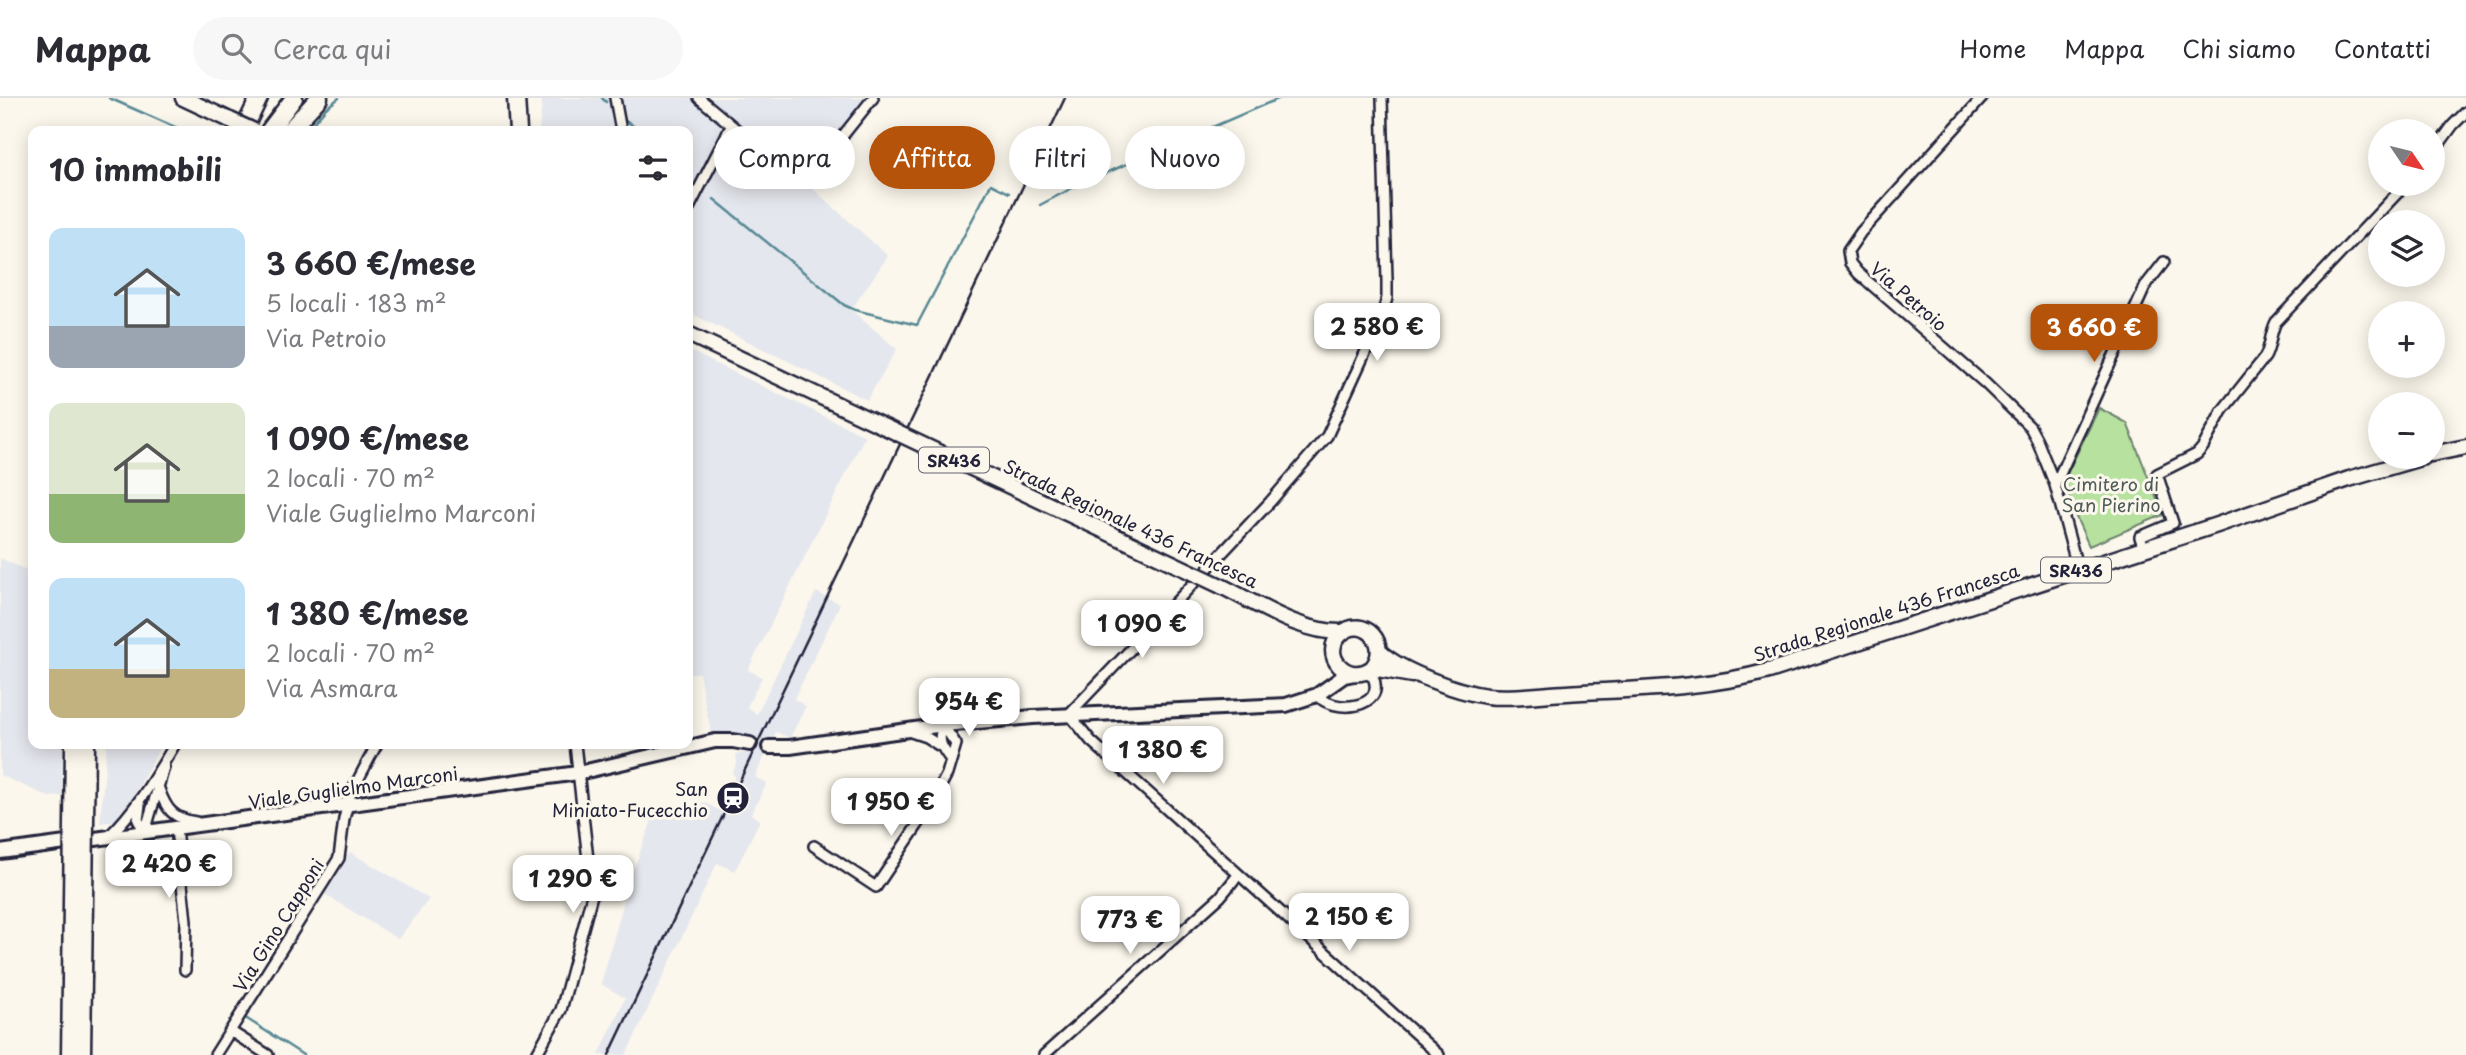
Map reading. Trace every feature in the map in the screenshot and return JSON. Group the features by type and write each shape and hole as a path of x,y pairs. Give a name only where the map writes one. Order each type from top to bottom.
{"highway":[{"path":"245,126 259,98"},
{"path":"273,126 294,98"},
{"path":"287,126 309,98"},
{"path":"294,126 319,98"},
{"path":"516,98 518,126"},
{"path":"74,749 77,979 82,1055"},
{"path":"71,1055 77,979 86,749"}],"main road":[{"path":"183,98 243,126"},
{"name":"Strada Regionale 436 Francesca","path":"693,336 1293,621 1311,632 1334,654 1342,668 1427,678"},
{"path":"2445,451 2466,447"},
{"name":"Strada Regionale 436 Francesca","path":"1293,621 1322,631 1343,632 1355,628 1367,630 1377,639 1380,652 1427,678 1446,686 1489,696 1670,687 1728,681 1769,671 2383,469"},
{"path":"1334,654 1336,640 1343,632"},
{"path":"1364,671 1378,660 1380,652"}],"street":[{"path":"615,98 620,126"},
{"path":"699,98 731,126"},
{"path":"851,126 873,98"},
{"path":"1208,568 1327,436 1385,307 1387,281 1381,98"},
{"name":"Via Petroio","path":"1982,98 1861,232 1848,251 1850,263 1857,273 1977,376 2030,427 2055,485 2078,570"},
{"path":"2445,136 2466,112"},
{"path":"693,200 714,159"},
{"path":"2144,549 2140,537 2173,523 2157,474 2197,454 2203,447 2222,411 2265,358 2276,322 2395,196"},
{"path":"2055,485 2146,285 2164,262"},
{"path":"1069,714 1193,584"},
{"path":"769,747 790,747 943,725 1069,714 1286,705 1319,694 1344,676 1364,671 1373,677 1376,686 1367,702 1360,705 1334,706 1320,699 1319,694 1333,671 1334,654"},
{"path":"1069,714 1091,741 1439,1055"},
{"path":"814,846 876,887 929,808 947,774 961,724"},
{"path":"943,725 956,744"},
{"path":"940,746 938,737 943,725"},
{"path":"906,730 926,737 940,746 951,760"},
{"name":"Viale Guglielmo Marconi","path":"693,746 715,741 750,744"},
{"path":"109,836 142,799 172,749"},
{"name":"Via Gino Capponi","path":"215,1055 339,858 350,795 374,749"},
{"path":"536,1055 561,1010 592,895 576,749"},
{"name":"Viale Guglielmo Marconi","path":"0,852 578,773 681,749"},
{"path":"145,832 166,759"},
{"path":"159,789 165,806 173,815 189,821 211,824"},
{"path":"142,799 137,814 145,832"},
{"path":"176,829 186,921 186,970"},
{"path":"1044,1055 1220,897 1238,875"},
{"path":"230,1031 268,1055"}],"shaded area":[{"path":"540,98 882,98 855,133 855,126 714,126 714,189 813,189 888,256 851,310 897,349 867,400 693,314 693,126 540,126"},
{"path":"693,352 865,436 748,670 762,677 747,707 757,714 816,592 840,604 794,699 806,706 790,738 776,732 755,777 767,783 751,814 760,820 735,871 717,863 626,1055 599,1055 625,998 601,984 631,876 657,807 695,820 703,802 719,810 735,776 732,774 737,763 736,754 746,753 752,740 745,736 711,734 699,673 693,673"},
{"path":"0,558 28,571 28,749 63,749 62,796 49,797 0,775"},
{"path":"107,749 159,749 120,821 100,823"},
{"path":"350,852 429,899 398,939 324,894"}],"green space":[{"name":"Cimitero di San Pierino","path":"2099,408 2127,423 2163,515 2089,546 2075,515 2064,480"}],"waterway":[{"path":"109,98 173,126"},
{"path":"310,126 339,98"},
{"path":"602,98 606,102"},
{"path":"1040,205 1076,186 1280,98"},
{"path":"627,121 633,126"},
{"path":"714,199 844,305 917,325 991,184 1009,193"},
{"path":"244,1017 303,1055"}],"railway":[{"path":"609,1055 1065,98"}],"place":[{"name":"San Miniato-Fucecchio","path":"733,798"}]}
